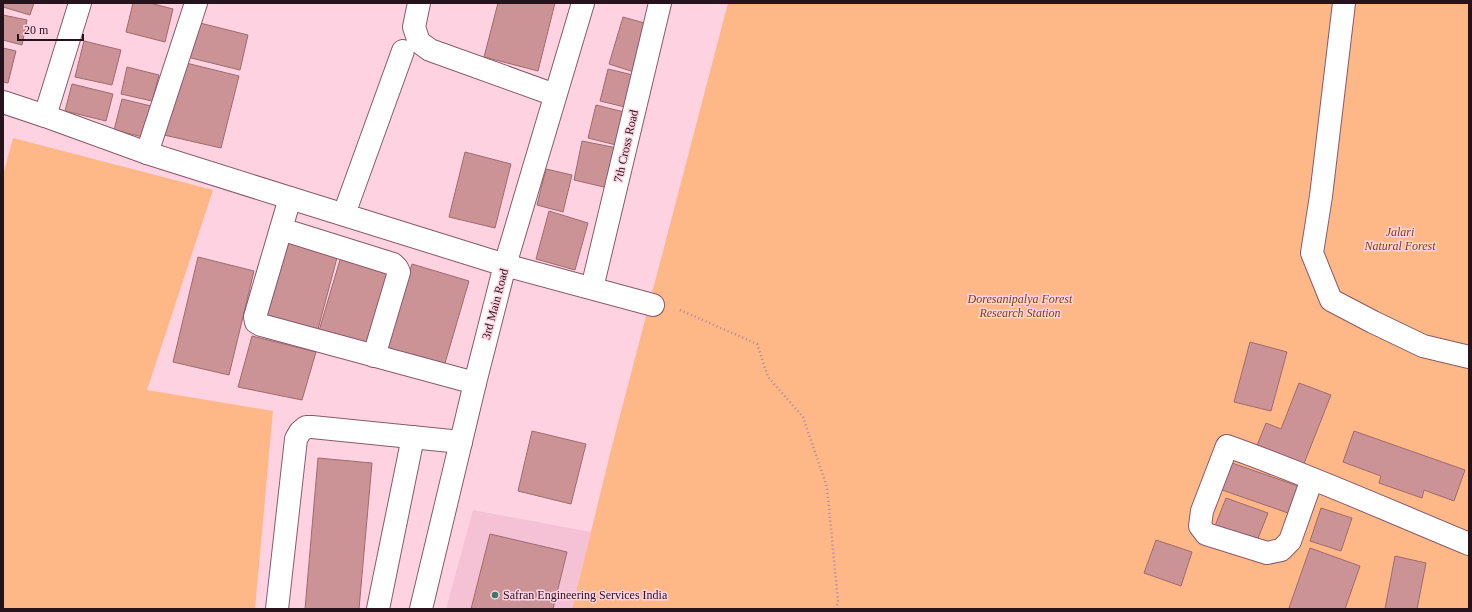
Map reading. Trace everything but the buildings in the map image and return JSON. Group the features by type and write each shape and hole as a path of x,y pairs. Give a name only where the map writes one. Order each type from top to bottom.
{"street":[{"path":"45,116 80,3"},
{"path":"147,153 196,3"},
{"path":"419,3 414,27 418,42 430,50 555,95"},
{"name":"3rd Main Road","path":"421,609 505,265 582,3"},
{"name":"7th Cross Road","path":"592,288 660,3"},
{"path":"1344,3 1321,196 1312,253 1331,300 1423,346 1469,357"},
{"path":"344,214 403,51"},
{"path":"3,102 147,153 290,198 505,265 653,305"},
{"path":"290,198 255,317 256,322 261,325 475,384"},
{"path":"281,229 393,264 397,268 398,272 374,356"},
{"path":"276,609 296,439 300,432 306,427 312,427 461,442"},
{"path":"378,609 413,437"},
{"path":"1312,479 1290,541 1281,550 1267,553 1206,534 1200,526 1202,511 1227,446 1312,479 1469,544"}],"path":[{"path":"680,310 757,344 768,378 803,417 827,487 838,601 836,609"}],"shaded area":[{"path":"473,510 591,532 572,609 446,609"}],"green space":[{"name":"Doresanipalya Forest Research Station","path":"728,3 1469,3 1469,609 572,609 611,450"},
{"path":"13,138 213,190 147,390 273,411 255,609 3,609 3,175"}],"place":[{"name":"Safran Engineering Services India","path":"495,595"}],"park label":[{"name":"Jalari Natural Forest","path":"1400,239"}]}
